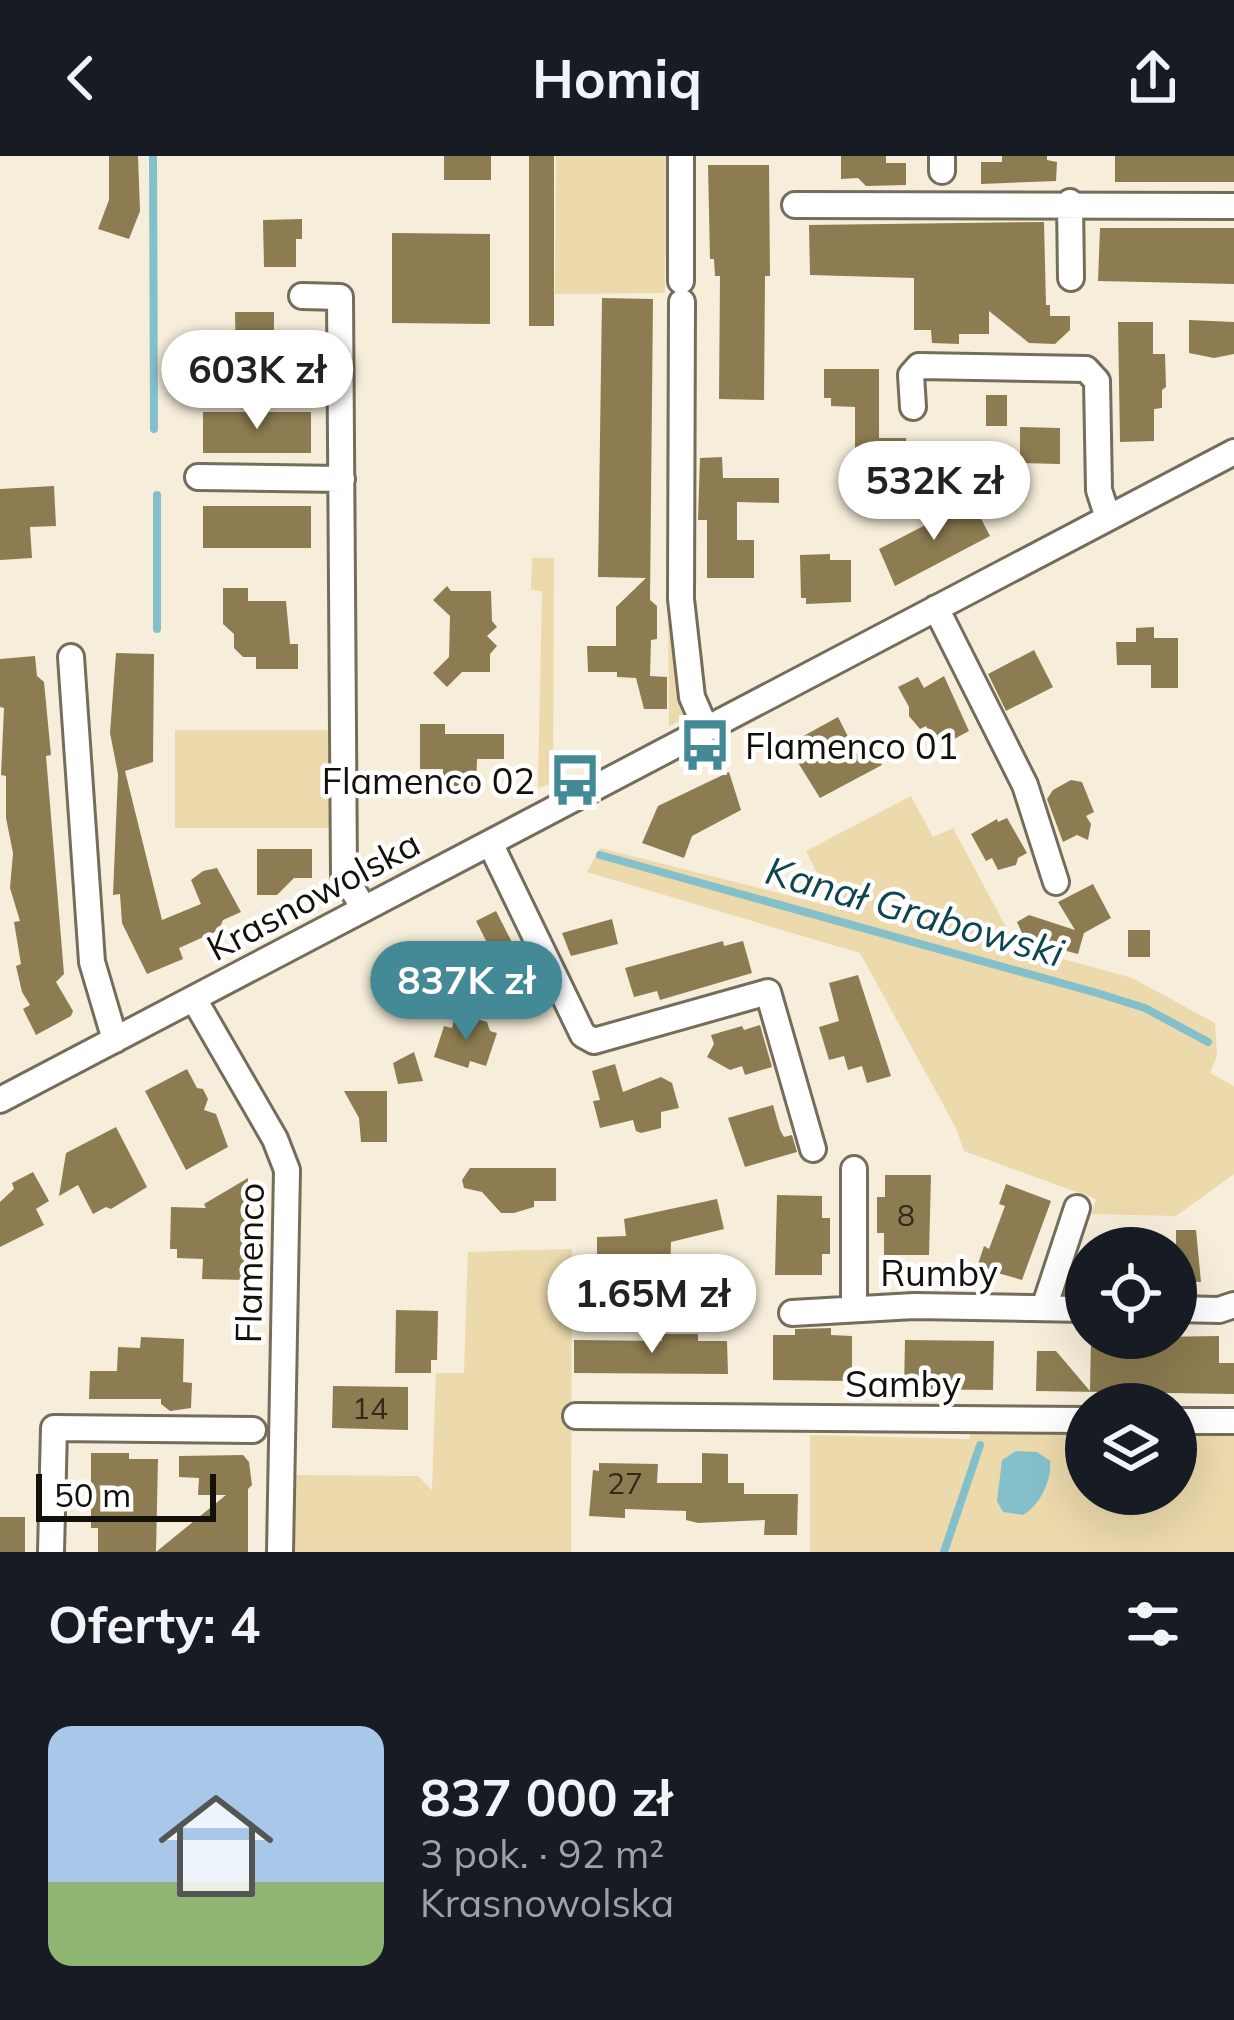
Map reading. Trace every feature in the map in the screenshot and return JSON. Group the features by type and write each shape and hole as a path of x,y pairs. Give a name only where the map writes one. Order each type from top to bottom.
{"street":[{"path":"682,156 681,590 692,697 706,729"},
{"path":"1070,202 1071,278"},
{"path":"795,205 1070,202 1099,207 1234,206"},
{"path":"302,296 340,297 344,875 364,910"},
{"path":"913,407 911,375 919,366 1086,369 1097,381 1099,490 1108,518"},
{"name":"Krasnowolska","path":"0,1100 1234,452"},
{"path":"197,477 343,478"},
{"path":"936,608 1025,785 1056,882"},
{"path":"71,657 92,962 115,1040"},
{"path":"490,843 584,1035 593,1041 768,992 813,1149"},
{"name":"Flamenco","path":"194,998 275,1139 287,1170 280,1552"},
{"path":"854,1169 854,1308"},
{"path":"1044,1308 1077,1208"},
{"path":"1197,1308 1234,1306"},
{"name":"Rumby","path":"792,1313 854,1308 1065,1308"},
{"name":"Samby","path":"576,1416 1065,1420"},
{"path":"1197,1420 1234,1421"},
{"path":"51,1552 53,1428 253,1430"}],"shaded area":[{"path":"556,156 670,156 671,256 665,256 665,293 555,294"},
{"path":"532,558 554,558 553,783 538,788 542,591 531,590"},
{"path":"668,594 672,594 685,717 669,727"},
{"path":"175,730 333,730 334,828 175,828"},
{"path":"911,796 933,837 953,828 1016,946 1132,978 1215,1023 1217,1056 1210,1073 1234,1086 1234,1174 1176,1216 1092,1214 1096,1199 964,1151 956,1128 860,953 587,872 600,848 834,907 806,851"},
{"path":"572,1249 571,1552 290,1552 291,1475 418,1476 432,1490 436,1373 464,1373 468,1252"},
{"path":"973,1428 1065,1429 1065,1515 1197,1515 1197,1429 1234,1429 1234,1552 810,1552 810,1435 969,1439"}],"water":[{"path":"1016,1451 1037,1452 1050,1461 1044,1491 1023,1515 1003,1512 997,1501 1002,1460"}],"building":[{"path":"109,156 138,156 140,211 129,239 98,229 109,200"},
{"path":"444,156 491,156 491,180 444,180"},
{"path":"529,156 554,156 554,326 529,326"},
{"path":"841,156 886,156 886,163 906,163 906,185 866,186 858,178 841,179"},
{"path":"1002,156 1047,156 1057,162 1056,181 981,184 981,162 1002,162"},
{"path":"1115,156 1234,156 1234,182 1115,182"},
{"path":"708,165 769,165 764,400 719,399 720,276 715,276 714,259 710,259"},
{"path":"302,219 296,267 264,267 263,220"},
{"path":"1044,222 1046,305 1050,305 1050,316 1070,316 1070,330 1055,344 1029,343 989,311 989,334 959,334 959,344 932,343 931,330 914,330 914,278 810,275 809,225"},
{"path":"1100,228 1234,228 1234,284 1098,281"},
{"path":"392,233 490,234 490,324 392,323"},
{"path":"602,298 653,299 650,600 657,606 657,639 651,640 650,676 667,677 667,709 644,709 636,678 588,672 587,646 616,646 616,607 646,578 598,577"},
{"path":"235,312 274,312 274,332 267,332 267,360 236,360"},
{"path":"1189,320 1234,322 1234,354 1214,358 1189,353"},
{"path":"1118,322 1153,322 1153,354 1165,354 1166,387 1162,408 1154,409 1154,441 1120,442"},
{"path":"824,369 879,369 879,438 906,438 906,468 871,473 871,461 855,461 855,407 831,406 831,398 824,398"},
{"path":"986,395 1007,395 1007,426 986,426"},
{"path":"203,412 311,412 311,453 203,453"},
{"path":"1020,427 1060,428 1060,464 1020,463"},
{"path":"722,457 723,478 779,478 779,503 737,502 737,540 754,540 754,578 707,578 707,520 698,520 700,458"},
{"path":"54,486 56,526 30,527 32,558 0,560 0,489"},
{"path":"972,501 990,536 895,586 879,549"},
{"path":"203,506 311,506 311,548 203,548"},
{"path":"830,554 830,560 851,560 851,602 806,604 806,598 801,598 800,555"},
{"path":"447,586 451,591 491,591 492,621 497,627 487,636 497,646 490,654 490,672 462,672 447,687 433,673 449,657 450,616 433,600"},
{"path":"223,588 248,588 248,601 286,601 290,644 298,644 298,669 256,669 256,657 243,657 234,648 234,634 223,624"},
{"path":"1154,627 1154,638 1178,638 1178,688 1151,688 1151,665 1117,665 1116,642 1136,642 1136,628"},
{"path":"1034,650 1053,687 1006,711 988,674"},
{"path":"116,653 154,654 153,762 125,771 162,920 201,904 191,880 217,868 241,912 223,920 219,930 179,948 183,959 147,974 122,923 120,894 113,895 118,774 110,733"},
{"path":"35,656 37,676 44,682 51,755 46,756 64,974 56,982 73,1011 36,1035 23,1009 30,1005 16,966 21,964 14,922 20,921 10,888 13,853 6,818 6,776 1,775 4,708 0,707 0,659"},
{"path":"944,676 969,731 954,739 941,735 933,739 926,726 920,729 909,716 898,687 918,677 924,688"},
{"path":"838,717 857,754 872,746 882,765 820,798 787,745"},
{"path":"420,724 445,724 445,734 504,734 504,759 477,759 476,786 443,786 443,769 420,769"},
{"path":"729,772 741,810 692,836 684,858 642,843 658,806"},
{"path":"1071,780 1082,782 1094,812 1086,816 1091,824 1088,840 1077,835 1063,842 1047,799"},
{"path":"1007,818 1027,853 1016,865 998,870 992,858 986,861 971,834"},
{"path":"257,849 312,849 312,878 294,878 277,895 257,895"},
{"path":"1093,884 1111,918 1084,933 1078,954 1025,940 1017,922 1029,915 1075,930 1058,902"},
{"path":"496,911 526,970 506,980 476,921"},
{"path":"612,919 618,944 571,956 562,933"},
{"path":"1128,930 1150,930 1150,957 1128,957"},
{"path":"723,941 724,946 743,941 752,973 660,1000 657,991 634,997 625,968"},
{"path":"858,975 891,1076 867,1083 862,1066 848,1070 844,1056 829,1060 819,1027 839,1021 829,983"},
{"path":"464,1015 487,1022 490,1031 497,1033 486,1066 470,1061 468,1068 434,1057 444,1026 452,1028 454,1020 461,1022"},
{"path":"760,1025 772,1067 745,1075 742,1066 730,1070 707,1057 714,1044 711,1035"},
{"path":"414,1052 423,1081 398,1084 393,1063"},
{"path":"615,1064 623,1092 661,1077 672,1083 679,1108 661,1112 661,1128 641,1133 633,1120 600,1128 593,1101 600,1100 592,1071"},
{"path":"187,1069 197,1088 203,1089 208,1099 204,1110 216,1114 228,1147 186,1170 145,1091"},
{"path":"344,1091 387,1091 387,1142 361,1142 359,1118"},
{"path":"773,1105 780,1130 784,1137 792,1135 797,1152 745,1167 728,1118"},
{"path":"116,1127 147,1187 93,1214 78,1185 59,1196 66,1153"},
{"path":"470,1168 556,1168 556,1201 534,1201 534,1207 514,1213 501,1213 482,1192 464,1188 462,1180"},
{"path":"33,1172 49,1201 36,1209 44,1225 0,1247 0,1202 14,1189 12,1183"},
{"path":"885,1175 931,1175 929,1255 884,1255 884,1233 877,1233 877,1197 885,1197"},
{"path":"248,1178 246,1280 202,1279 203,1259 177,1258 177,1249 170,1249 171,1207 206,1208 204,1204"},
{"path":"1006,1184 1051,1201 1022,1280 977,1267 1005,1206 999,1204"},
{"path":"777,1195 822,1196 822,1218 830,1218 830,1254 822,1254 822,1275 775,1275"},
{"path":"717,1199 724,1229 671,1242 670,1275 664,1275 664,1282 597,1282 597,1237 626,1236 624,1219"},
{"path":"396,1310 438,1311 437,1360 431,1360 431,1373 395,1373"},
{"path":"831,1328 831,1335 852,1336 852,1381 773,1380 773,1335"},
{"path":"662,1334 698,1334 698,1341 727,1341 728,1374 574,1373 574,1340 662,1341"},
{"path":"1197,1336 1219,1336 1219,1363 1234,1363 1234,1394 1197,1393 1197,1383 1090,1383 1091,1359 1197,1359"},
{"path":"141,1337 184,1339 183,1382 192,1383 191,1408 170,1411 161,1399 89,1399 90,1371 117,1371 118,1347 140,1348"},
{"path":"905,1340 994,1341 993,1390 904,1389"},
{"path":"1037,1351 1056,1351 1083,1383 1065,1383 1065,1391 1036,1391"},
{"path":"333,1386 408,1387 408,1430 332,1428"},
{"path":"91,1453 158,1459 156,1552 98,1552 98,1528 91,1528"},
{"path":"702,1453 728,1454 728,1483 744,1483 744,1494 798,1494 797,1535 764,1535 765,1520 698,1523 686,1520 686,1511 625,1509 625,1518 589,1516 593,1470 599,1471 599,1463 658,1464 657,1483 702,1483"},
{"path":"243,1455 249,1462 252,1485 248,1489 248,1552 156,1552 226,1495 198,1495 199,1478 179,1477 179,1456"},
{"path":"0,1517 25,1517 25,1552 0,1552"}],"waterway":[{"name":"Kanał Grabowski","path":"153,156 154,429"},
{"name":"Kanał Grabowski","path":"157,495 157,629"},
{"name":"Kanał Grabowski","path":"600,855 1097,993 1145,1008 1208,1042"},
{"path":"944,1552 980,1445"}],"place":[{"name":"Flamenco 01","path":"705,745"},
{"name":"Flamenco 02","path":"575,780"}]}
